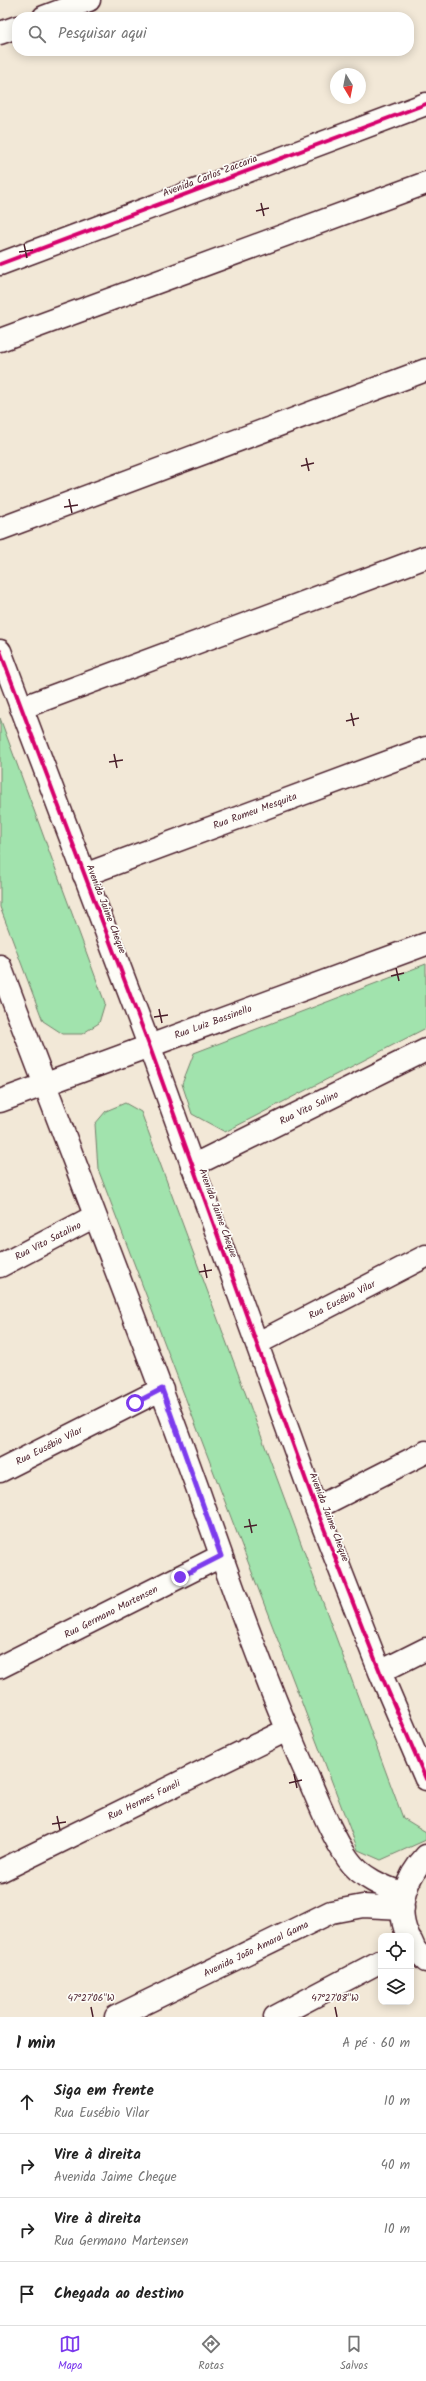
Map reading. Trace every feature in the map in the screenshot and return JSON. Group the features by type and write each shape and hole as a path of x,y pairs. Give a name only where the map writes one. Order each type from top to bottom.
{"street":[{"path":"57,12 89,0"},
{"path":"0,34 12,29"},
{"name":"Avenida Carlos Zaccaria","path":"0,264 426,104"},
{"path":"0,340 426,183"},
{"path":"0,529 426,370"},
{"path":"21,708 426,557"},
{"name":"Avenida Jaime Cheque","path":"0,651 258,1343 316,1508 380,1672 426,1779"},
{"name":"Rua Romeu Mesquita","path":"84,875 426,748"},
{"name":"Rua Luiz Bassinello","path":"0,1101 426,944"},
{"path":"0,966 44,1085 162,1389 221,1556 287,1730 333,1833 349,1861 366,1877 385,1887 403,1901"},
{"name":"Rua Vito Salino","path":"192,1166 426,1050"},
{"name":"Rua Vito Satalino","path":"0,1266 95,1216"},
{"name":"Rua Eusébio Vilar","path":"258,1343 426,1256"},
{"name":"Rua Eusébio Vilar","path":"0,1471 162,1389"},
{"path":"316,1508 426,1452"},
{"name":"Rua Germano Martensen","path":"0,1667 221,1556"},
{"path":"380,1672 426,1649"},
{"name":"Rua Hermes Faneli","path":"0,1871 287,1730"},
{"path":"410,1933 403,1901 414,1868 426,1856"},
{"name":"Avenida João Amaral Gama","path":"116,2017 331,1912 403,1901"},
{"path":"275,2017 378,1963"}],"green space":[{"path":"0,718 105,1003 99,1023 82,1034 63,1034 43,1021 0,907"},
{"path":"426,964 426,1028 225,1132 192,1114 182,1084 194,1053"},
{"path":"125,1103 141,1112 403,1818 426,1832 426,1840 381,1860 358,1850 98,1169 95,1124 106,1111"}],"cycle path":[{"path":"0,264 426,104"},
{"path":"0,651 149,1045 316,1508 380,1672 426,1779"}],"route":[{"path":"135,1403 162,1389 221,1556 180,1577"}]}
